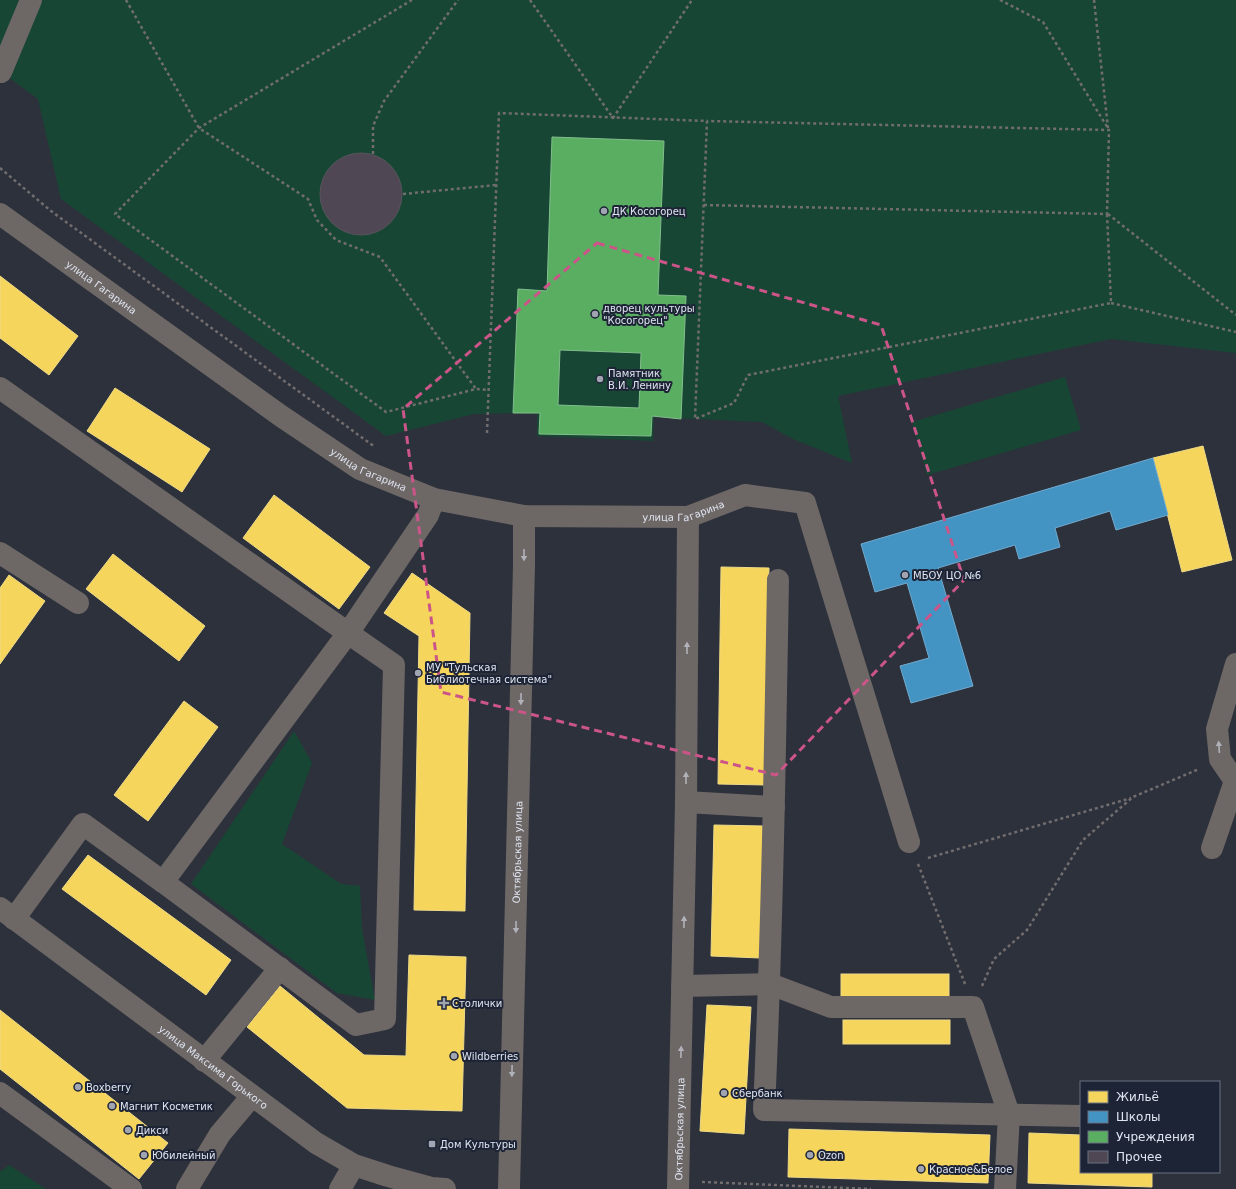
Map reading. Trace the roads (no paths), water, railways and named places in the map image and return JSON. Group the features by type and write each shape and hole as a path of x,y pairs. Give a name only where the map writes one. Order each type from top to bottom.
{"street":[{"path":"1,72 31,0"},
{"name":"улица Гагарина","path":"0,214 281,416 360,469 434,499 524,516 688,517 745,495 805,503 913,852"},
{"path":"0,388 394,665 385,1019 356,1025 83,824 7,913"},
{"path":"163,882 348,633 428,515 434,499"},
{"name":"Октябрьская улица","path":"509,1189 524,516"},
{"name":"Октябрьская улица","path":"678,1184 686,802 688,517"},
{"path":"0,554 78,603"},
{"path":"778,580 770,984 764,1110 1080,1116"},
{"path":"1212,848 1236,781 1220,759 1217,729 1236,664"},
{"path":"686,802 774,807"},
{"name":"улица Максима Горького","path":"7,913 316,1143 354,1165 432,1188 445,1189"},
{"path":"204,1061 280,968"},
{"path":"682,986 770,984 831,1007 974,1007 1009,1114 1005,1189"},
{"path":"0,1093 131,1189"},
{"path":"187,1189 220,1134 252,1096"},
{"path":"340,1189 354,1165"}],"place":[{"name":"ДК Косогорец","path":"604,211"},
{"name":"дворец культуры \"Косогорец\"","path":"595,314"},
{"name":"Памятник В.И. Ленину","path":"600,379"},
{"name":"МБОУ ЦО №6","path":"905,575"},
{"name":"МУ \"Тульская Библиотечная система\"","path":"418,673"},
{"name":"Столички","path":"444,1003"},
{"name":"Wildberries","path":"454,1056"},
{"name":"Boxberry","path":"78,1087"},
{"name":"Сбербанк","path":"724,1093"},
{"name":"Магнит Косметик","path":"112,1106"},
{"name":"Дикси","path":"128,1130"},
{"name":"Дом Культуры","path":"432,1144"},
{"name":"Юбилейный","path":"144,1155"},
{"name":"Ozon","path":"810,1155"},
{"name":"Красное&Белое","path":"921,1169"}]}
